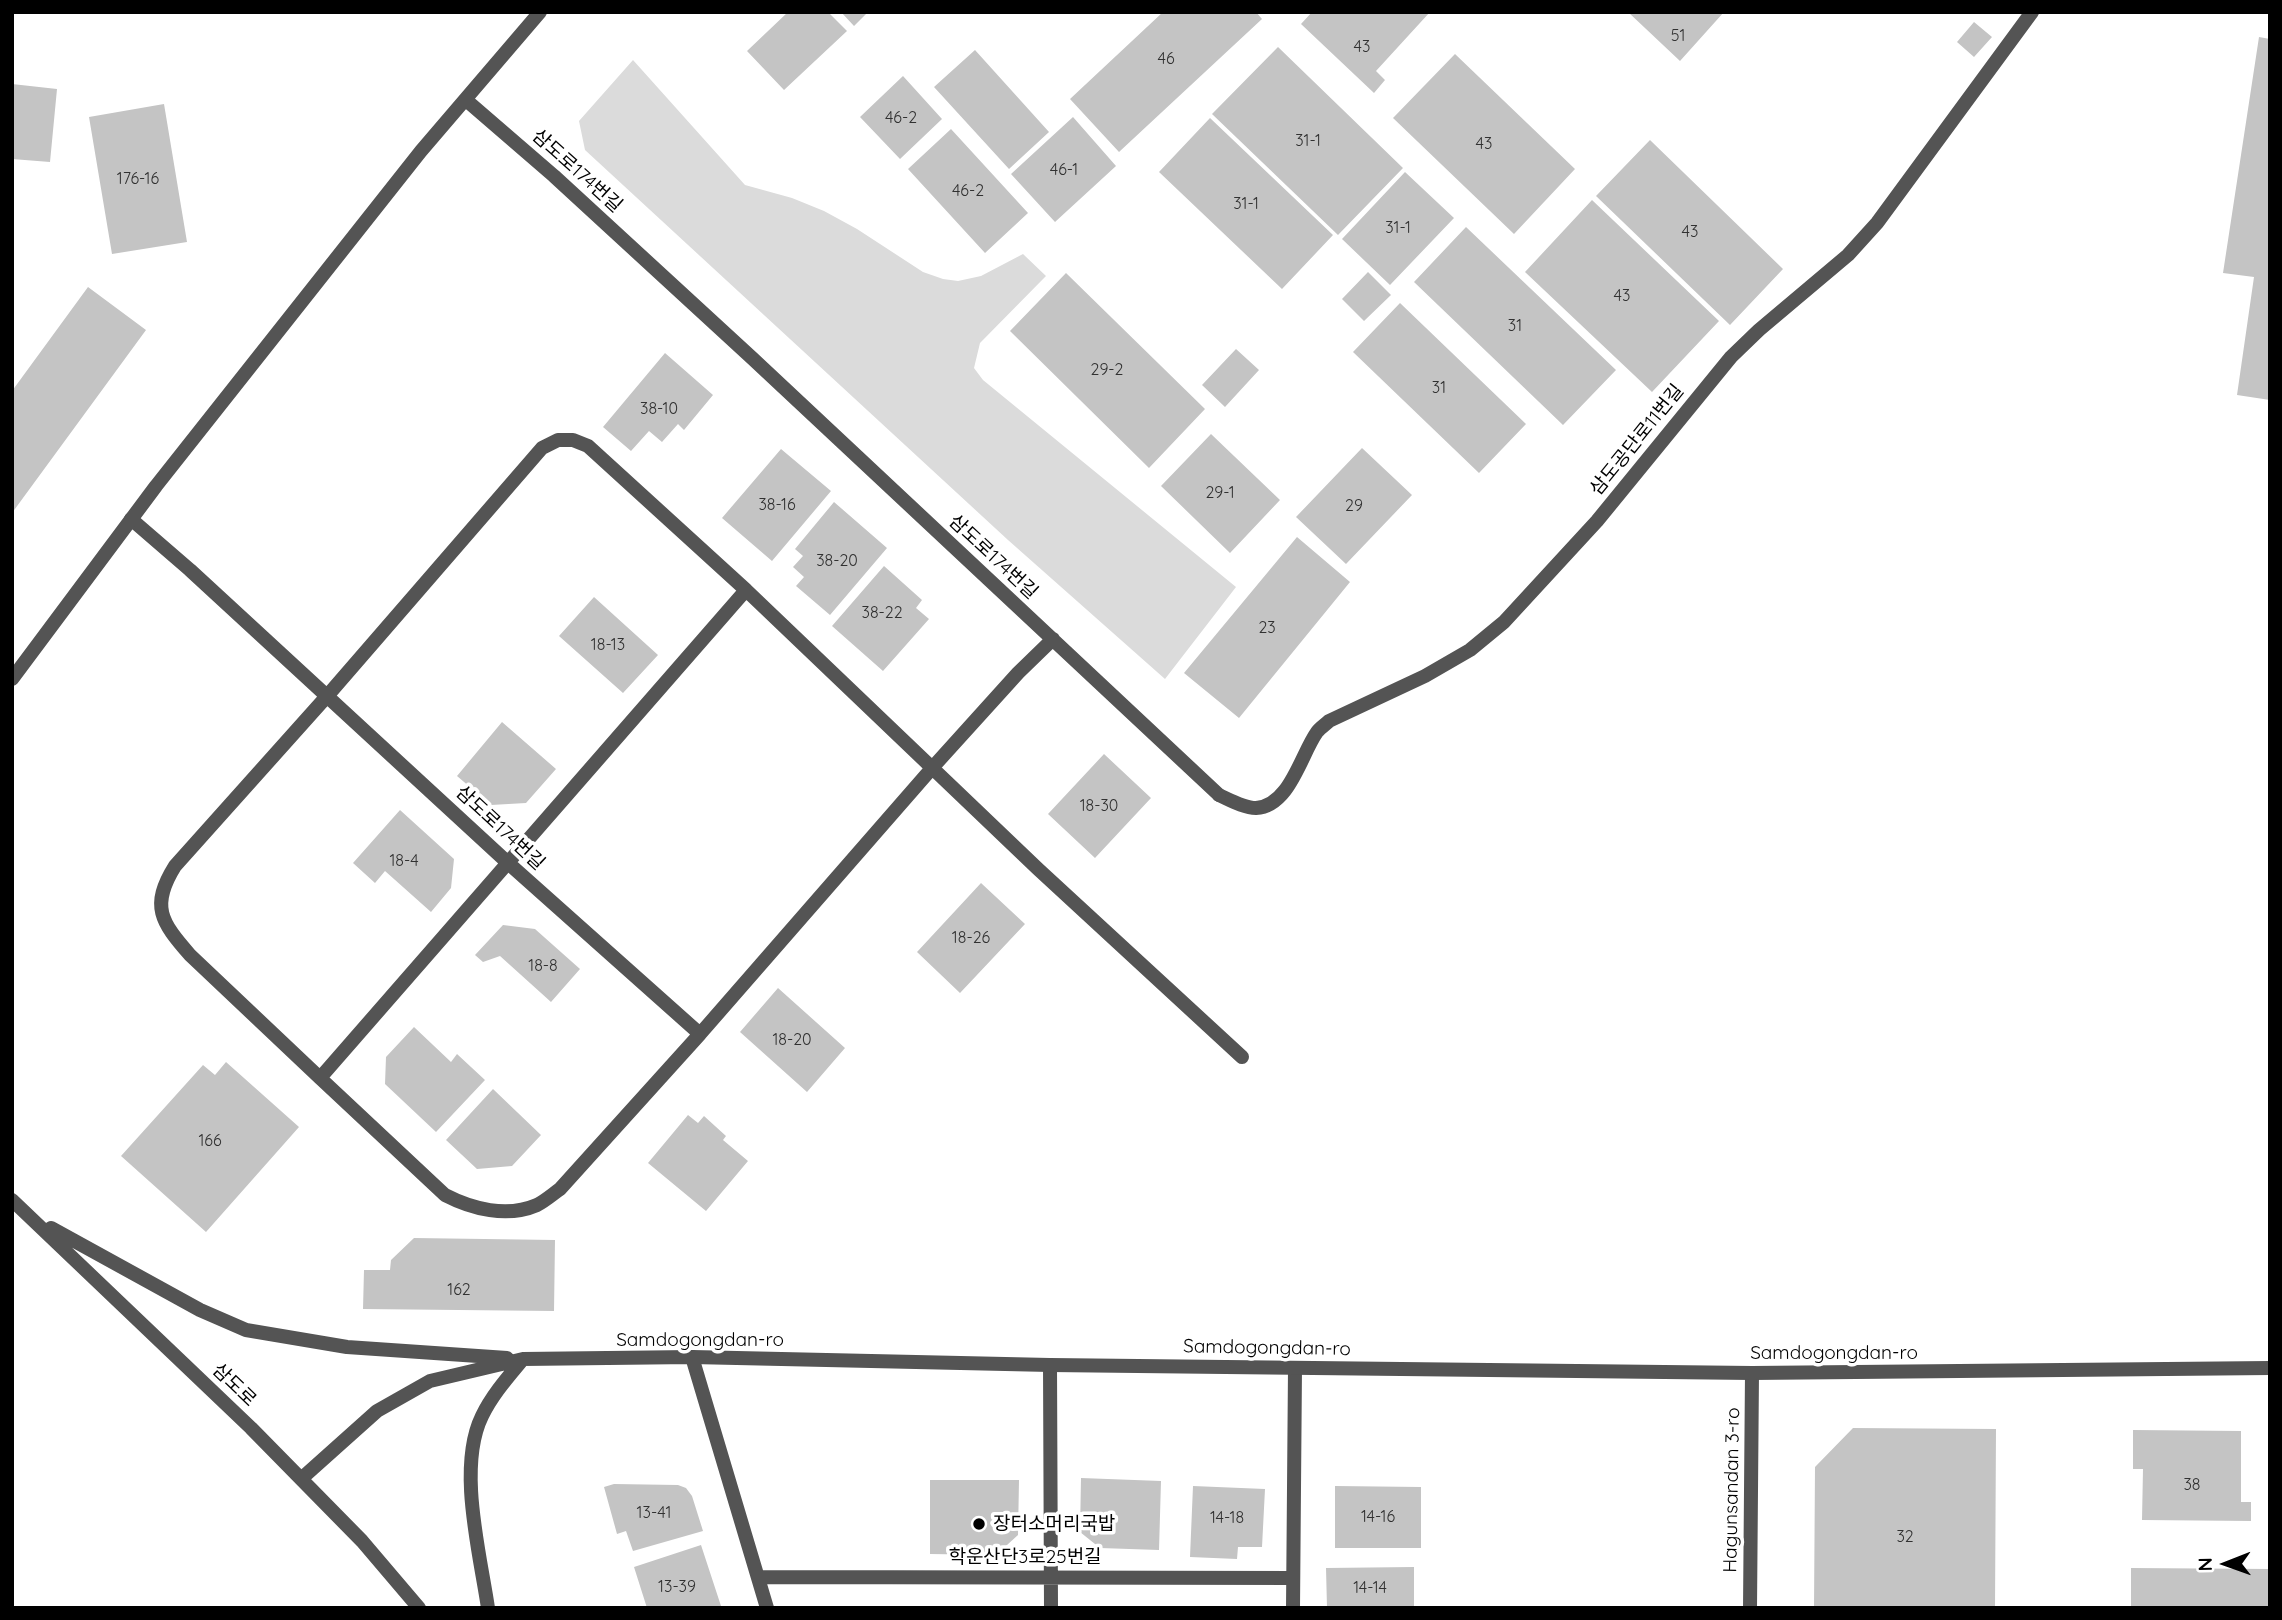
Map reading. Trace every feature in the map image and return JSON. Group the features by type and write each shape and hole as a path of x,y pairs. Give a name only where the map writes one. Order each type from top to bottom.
{"street":[{"path":"12,679 131,519 421,151 540,12"},
{"name":"삼도공단로11번길","path":"1219,795 1256,808 1270,803 1293,778 1318,731 1329,721 1425,677 1471,650 1504,622 1597,521 1731,357 1848,255 1877,223 2032,12"},
{"name":"삼도로174번길","path":"467,100 564,185 1219,795"},
{"path":"1053,639 1018,673 933,767 700,1034 560,1189 537,1205 513,1210 485,1210 463,1205 445,1195 190,955 171,933 162,917 160,899 164,883 175,866 328,695 542,448 558,440 572,440 588,446 746,590 933,767 1038,869 1242,1057"},
{"name":"삼도로174번길","path":"131,519 700,1034"},
{"path":"320,1078 746,590"},
{"name":"삼도로","path":"12,1200 34,1218 301,1479 362,1541 419,1608"},
{"path":"34,1218 200,1310 246,1330 347,1346 523,1359"},
{"path":"692,1357 767,1608"},
{"name":"Samdogongdan-ro","path":"301,1479 377,1411 430,1381 523,1359 692,1357 1050,1365 1752,1373 2270,1368"},
{"path":"488,1608 471,1493 473,1441 481,1417 494,1395 523,1359"},
{"path":"1050,1365 1051,1608"},
{"path":"1293,1608 1295,1368"},
{"name":"Hagunsandan 3-ro","path":"1750,1608 1752,1373"},
{"name":"학운산단3로25번길","path":"758,1577 1293,1578"}],"shaded area":[{"path":"633,60 745,185 792,198 824,211 923,272 943,279 958,281 981,276 1023,254 1046,276 980,343 974,368 983,380 1236,587 1165,679 1008,540 585,150 579,121"}],"building":[{"path":"788,12 828,12 847,31 784,90 747,51"},
{"path":"841,12 868,12 854,26"},
{"path":"1163,12 1256,12 1262,19 1119,152 1070,99"},
{"path":"1312,12 1430,12 1376,71 1385,80 1374,93 1301,24"},
{"path":"1628,12 1724,12 1680,61"},
{"path":"1974,22 1992,37 1974,57 1957,42"},
{"path":"2259,37 2270,39 2270,400 2237,395 2254,277 2223,273"},
{"path":"1278,47 1403,168 1338,235 1212,114"},
{"path":"975,50 1049,132 1009,169 934,87"},
{"path":"1455,54 1575,169 1514,234 1393,118"},
{"path":"903,76 942,119 900,159 860,117"},
{"path":"12,84 57,89 50,162 12,159"},
{"path":"164,104 187,242 112,254 89,117"},
{"path":"1073,117 1116,166 1055,222 1011,174"},
{"path":"1210,118 1333,235 1282,289 1159,172"},
{"path":"951,129 1028,213 985,253 908,169"},
{"path":"1650,140 1783,269 1730,325 1596,196"},
{"path":"1405,172 1454,218 1390,285 1342,239"},
{"path":"1592,200 1719,321 1652,392 1525,272"},
{"path":"1466,227 1616,370 1563,425 1414,282"},
{"path":"1368,272 1391,295 1364,321 1342,299"},
{"path":"1066,273 1205,409 1149,468 1010,331"},
{"path":"88,287 146,330 12,513 12,391"},
{"path":"1400,303 1526,424 1479,473 1353,352"},
{"path":"1236,349 1259,370 1225,407 1202,385"},
{"path":"665,353 713,395 684,430 678,424 662,442 649,431 631,451 603,427"},
{"path":"1211,434 1280,500 1230,553 1161,486"},
{"path":"1362,448 1412,495 1346,564 1296,517"},
{"path":"781,449 831,491 772,561 722,518"},
{"path":"834,502 887,548 830,615 796,586 804,577 793,567 803,556 795,549"},
{"path":"1297,537 1350,582 1239,718 1184,673"},
{"path":"884,566 922,600 916,608 929,619 883,671 832,626"},
{"path":"594,597 658,655 623,693 559,636"},
{"path":"502,722 556,769 526,803 491,805 457,776"},
{"path":"1104,754 1151,798 1095,858 1048,814"},
{"path":"400,810 454,859 451,888 431,912 385,871 375,883 353,863"},
{"path":"981,883 1025,924 960,993 917,952"},
{"path":"503,925 535,929 580,969 551,1002 500,956 483,962 475,955"},
{"path":"778,988 845,1048 807,1092 740,1032"},
{"path":"414,1027 451,1062 457,1054 485,1080 436,1132 385,1084 386,1057"},
{"path":"226,1062 299,1127 206,1232 121,1156 203,1065 215,1075"},
{"path":"493,1089 541,1135 512,1166 477,1169 446,1140"},
{"path":"688,1115 698,1123 704,1116 726,1136 723,1140 748,1161 706,1211 648,1163"},
{"path":"414,1238 555,1240 554,1311 363,1309 364,1270 390,1270 391,1260"},
{"path":"1853,1428 1996,1429 1995,1608 1814,1608 1815,1467"},
{"path":"2133,1430 2241,1431 2241,1502 2251,1502 2251,1521 2142,1520 2143,1469 2133,1469"},
{"path":"1081,1478 1161,1481 1159,1550 1100,1548 1080,1532"},
{"path":"930,1480 1019,1480 1018,1535 996,1555 930,1554"},
{"path":"614,1484 678,1485 686,1488 692,1496 703,1531 633,1551 626,1531 617,1534 604,1487"},
{"path":"1193,1486 1265,1489 1262,1547 1238,1547 1237,1559 1190,1557"},
{"path":"1335,1486 1421,1487 1421,1548 1335,1548"},
{"path":"701,1545 721,1606 647,1608 634,1567"},
{"path":"1414,1567 1414,1608 1327,1608 1326,1568"},
{"path":"2131,1568 2270,1569 2270,1608 2131,1608"}],"place":[{"name":"장터소머리국밥","path":"979,1524"}]}
